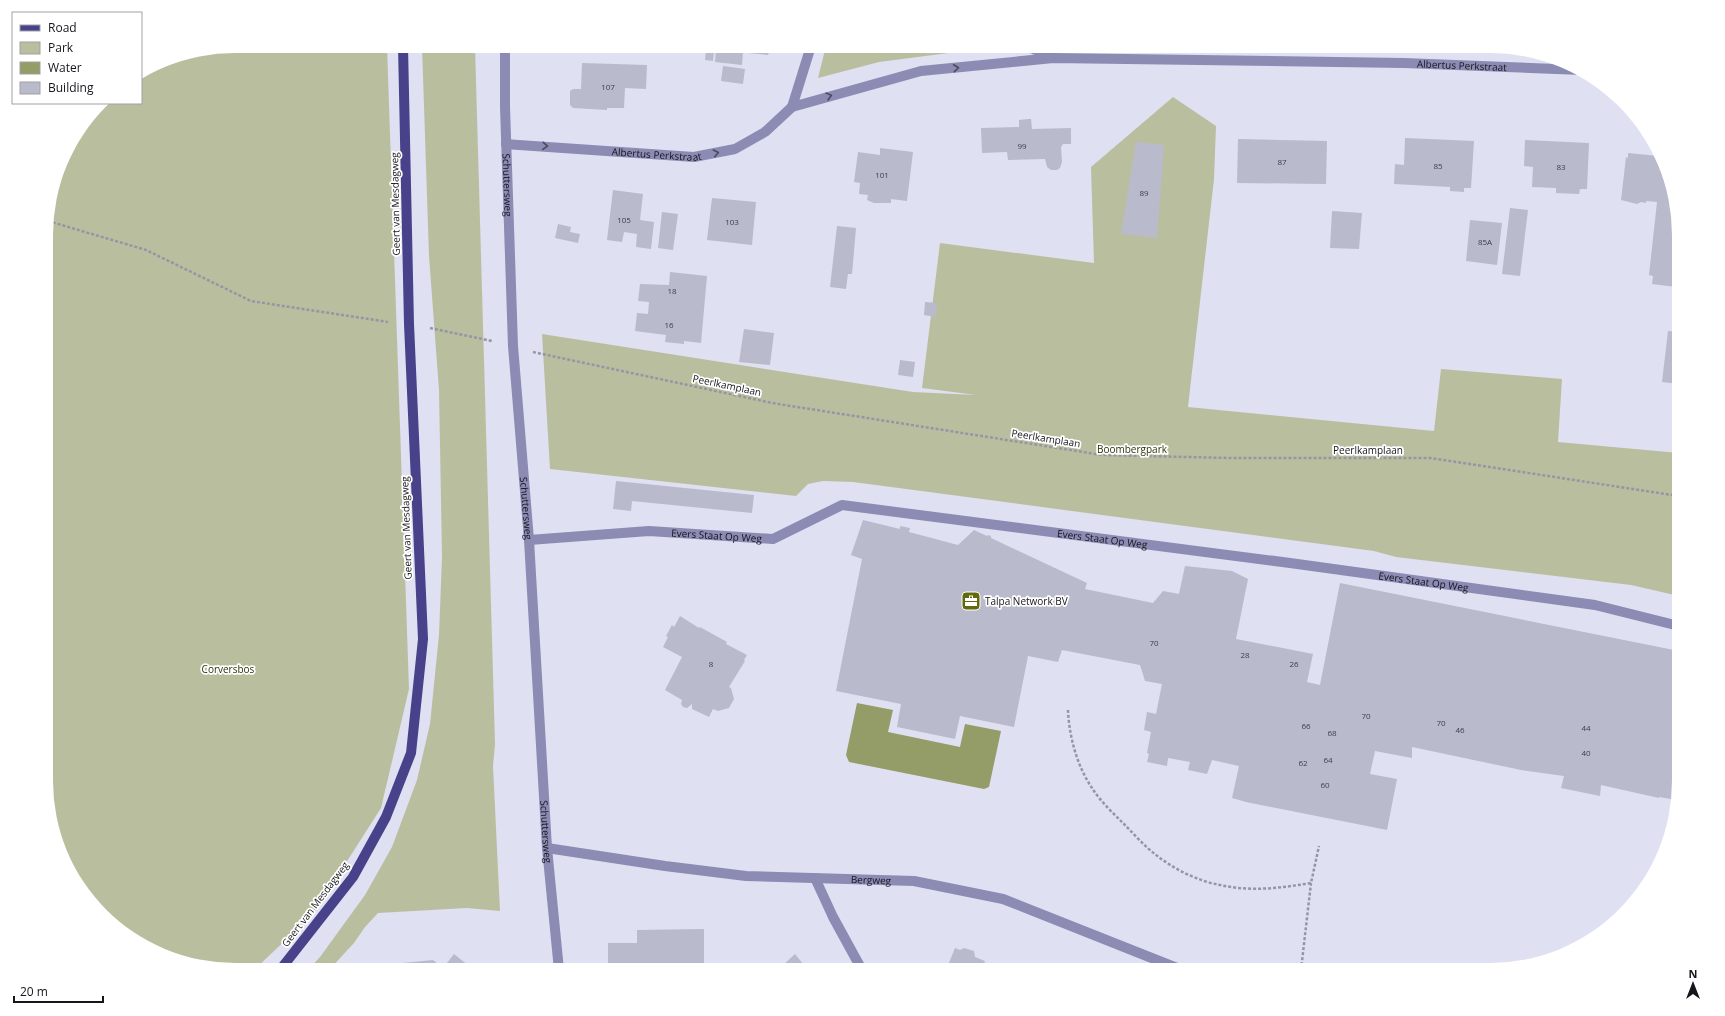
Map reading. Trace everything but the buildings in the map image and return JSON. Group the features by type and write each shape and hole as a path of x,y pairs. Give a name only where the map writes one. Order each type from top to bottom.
{"main road":[{"name":"Geert van Mesdagweg","path":"285,963 353,877 386,817 411,753 423,639 409,324 403,53"}],"street":[{"name":"Schuttersweg","path":"505,53 506,144 513,346 529,540 547,848 558,963"},
{"name":"Albertus Perkstraat","path":"792,107 809,53"},
{"name":"Albertus Perkstraat","path":"1042,53 1053,58"},
{"name":"Albertus Perkstraat","path":"506,144 694,157 735,149 765,132 792,107 921,71 1053,58 1404,63 1565,69"},
{"name":"Evers Staat Op Weg","path":"529,540 648,531 773,539 842,505 1290,563 1595,605 1672,624"},
{"name":"Bergweg","path":"547,848 665,866 746,876 914,881 1003,898 1165,963"},
{"path":"815,878 833,917 858,963"}],"path":[{"name":"Peerlkamplaan","path":"53,223 146,250 251,301 409,324 772,403 1102,455 1229,458 1430,458 1672,495"},
{"path":"1068,710 1069,723 1076,753 1082,771 1092,788 1111,812 1154,854 1178,869 1200,879 1226,886 1274,889 1311,883"},
{"path":"1302,963 1311,883 1319,846"}],"green space":[{"name":"Corversbos","path":"223,53 387,53 409,689 381,808 314,913 261,963 223,963 199,960 165,949 144,939 124,925 106,910 91,892 77,872 67,851 56,817 53,793 53,223 56,199 67,165 77,144 98,115 108,104 142,104 142,78 144,77 165,67 188,59"},
{"path":"422,53 475,53 495,744 493,766 500,911 467,908 378,913 335,963 314,963 365,895 392,847 417,780 430,724 439,635 442,557 439,390 429,256"},
{"path":"824,53 949,53 879,62 818,78"},
{"name":"Boombergpark","path":"1173,97 1216,126 1214,179 1188,407 1434,431 1441,369 1562,379 1558,442 1672,452 1672,594 1631,585 1396,557 1374,551 853,482 823,481 808,484 796,496 550,469 542,334 913,392 976,395 922,388 940,243 1094,263 1091,167"}],"water":[{"path":"857,703 893,710 888,732 960,747 965,724 1001,731 989,787 984,789 849,762 846,755"}],"place":[{"name":"Talpa Network BV","path":"971,601"}]}
